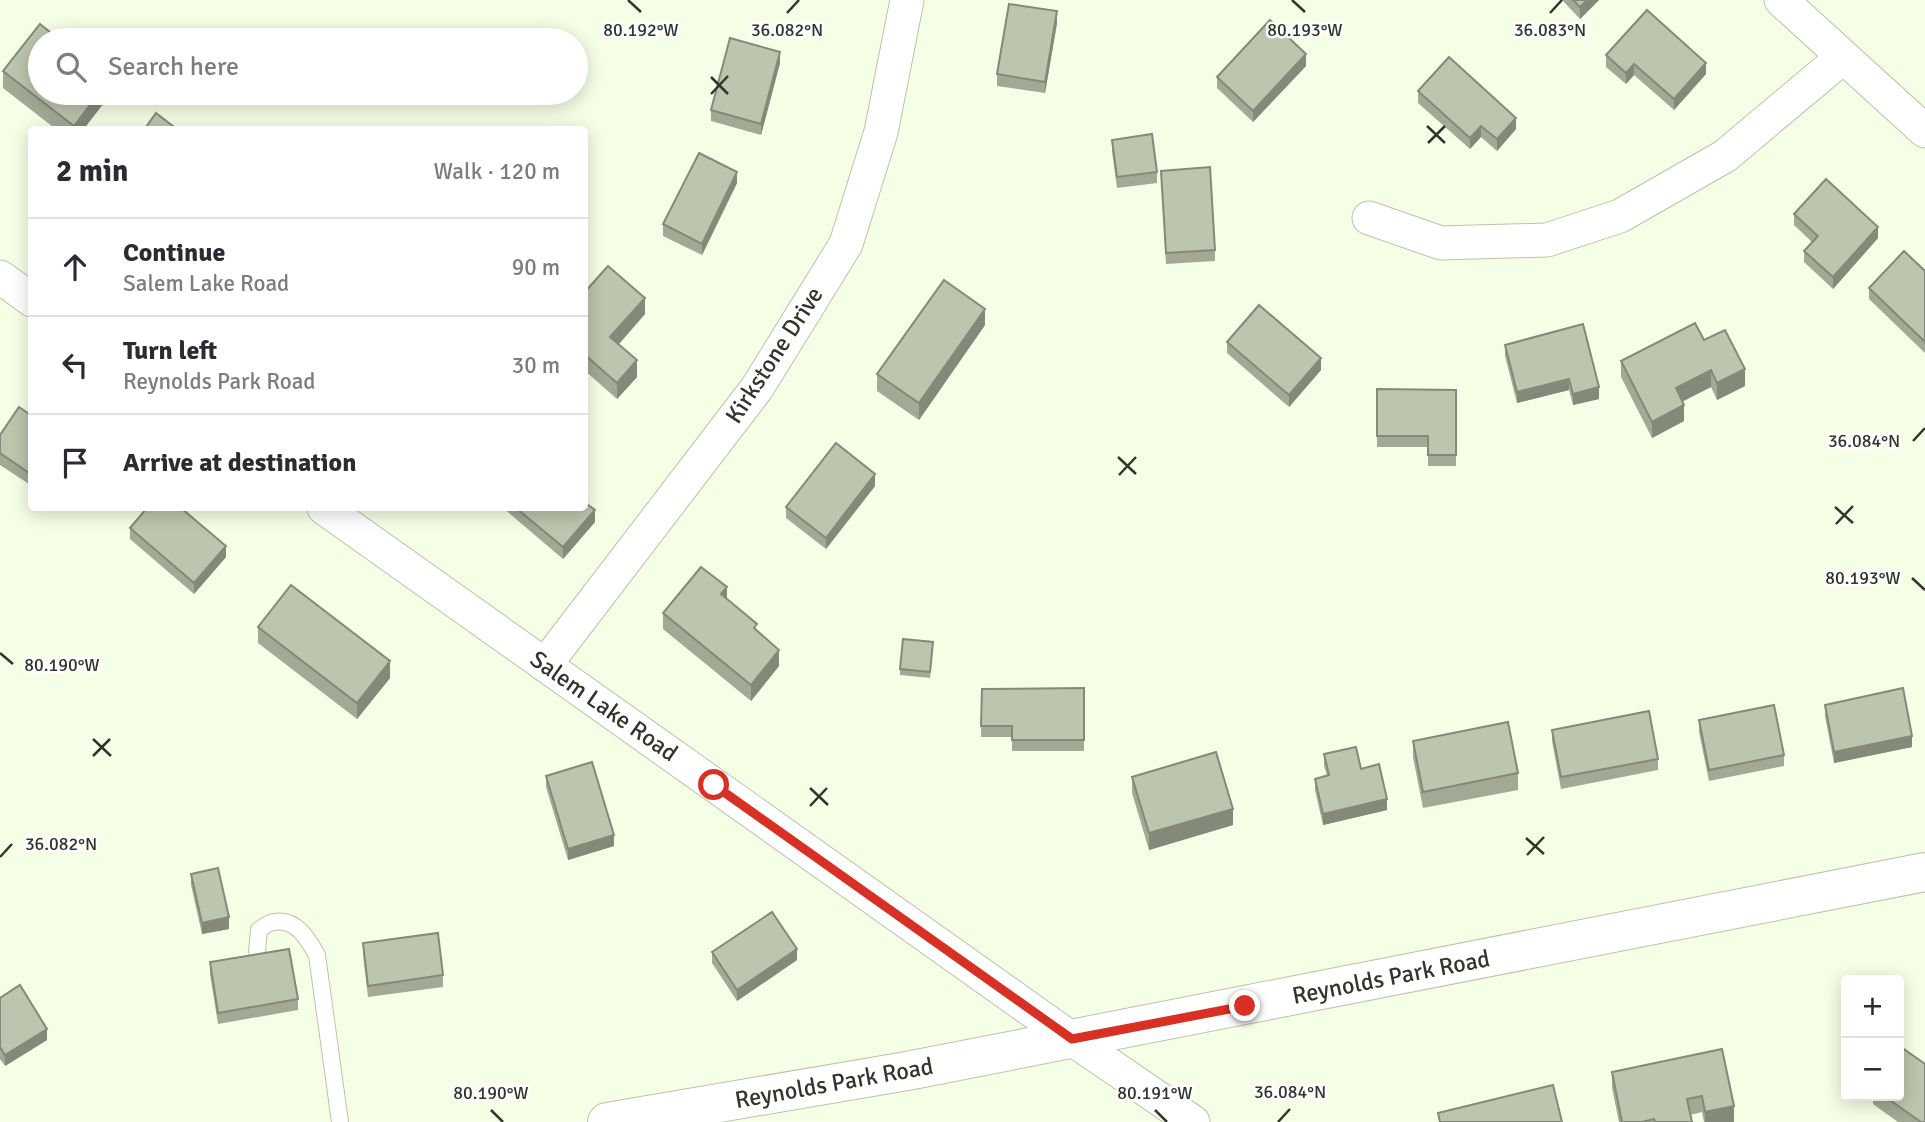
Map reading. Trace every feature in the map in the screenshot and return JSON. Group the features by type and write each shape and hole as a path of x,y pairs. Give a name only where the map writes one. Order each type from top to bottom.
{"main road":[{"name":"Reynolds Park Road","path":"607,1122 907,1071 1925,872"}],"street":[{"name":"Kirkstone Drive","path":"545,664 757,388 846,244 881,132 906,0"},
{"path":"1781,0 1925,131"},
{"path":"1369,218 1441,243 1547,240 1620,216 1725,156 1843,57"},
{"path":"0,277 28,296"},
{"name":"Salem Lake Road","path":"328,511 1193,1122"}],"lane":[{"path":"257,951 258,930 274,922 294,925 308,938 317,956 340,1122"}],"building":[{"path":"1573,0 1587,0 1580,7"},
{"path":"1009,4 1057,11 1045,82 997,74"},
{"path":"1647,10 1706,63 1674,99 1634,64 1626,73 1606,55"},
{"path":"1270,20 1306,54 1253,111 1217,77"},
{"path":"730,38 780,52 761,124 711,110"},
{"path":"28,39 28,90 3,71"},
{"path":"1449,57 1516,118 1497,139 1481,126 1470,138 1418,91"},
{"path":"47,105 90,105 74,126"},
{"path":"156,113 173,126 147,126"},
{"path":"1152,134 1157,172 1117,177 1112,140"},
{"path":"699,153 737,172 702,244 663,224"},
{"path":"1210,167 1215,250 1166,253 1161,171"},
{"path":"1826,179 1878,227 1833,277 1804,251 1818,236 1794,214"},
{"path":"1904,251 1925,271 1925,342 1869,288"},
{"path":"608,266 645,298 610,337 637,360 617,383 588,358 588,288"},
{"path":"944,280 985,309 919,403 877,374"},
{"path":"1259,305 1321,358 1289,395 1227,342"},
{"path":"1695,323 1704,340 1725,330 1745,369 1717,383 1711,370 1676,388 1684,405 1652,422 1621,361"},
{"path":"1583,324 1599,387 1573,394 1569,379 1517,392 1505,345"},
{"path":"1377,389 1456,390 1456,455 1428,455 1428,436 1377,436"},
{"path":"19,407 28,413 28,472 0,453 0,435"},
{"path":"836,443 875,474 826,538 786,507"},
{"path":"588,505 595,510 563,547 520,511 588,511"},
{"path":"144,511 185,511 226,546 194,583 130,528"},
{"path":"701,567 727,587 721,594 757,624 754,628 779,650 751,685 663,613"},
{"path":"291,585 390,661 357,703 258,627"},
{"path":"903,639 933,642 930,672 900,669"},
{"path":"1084,688 1084,740 1012,740 1012,726 981,726 982,689"},
{"path":"1903,688 1912,736 1834,752 1825,705"},
{"path":"1774,705 1784,755 1709,770 1699,720"},
{"path":"1649,711 1658,759 1561,777 1552,730"},
{"path":"1508,722 1518,773 1423,792 1413,741"},
{"path":"1356,747 1361,769 1379,764 1387,799 1323,814 1315,779 1329,775 1324,754"},
{"path":"1216,752 1233,809 1149,833 1132,777"},
{"path":"592,762 614,835 568,849 546,776"},
{"path":"218,868 229,917 202,923 191,874"},
{"path":"772,912 797,949 737,990 712,952"},
{"path":"438,933 443,975 368,986 363,943"},
{"path":"289,949 298,999 218,1013 210,962"},
{"path":"20,985 47,1029 5,1055 0,1047 0,998"},
{"path":"1722,1049 1734,1106 1705,1112 1702,1096 1687,1099 1692,1122 1655,1122 1654,1119 1622,1122 1612,1072"},
{"path":"1904,1049 1925,1064 1925,1122 1921,1122 1891,1101 1904,1101"},
{"path":"1553,1085 1562,1122 1440,1122 1438,1113"}],"route":[{"path":"714,785 1072,1039 1245,1006"}]}
